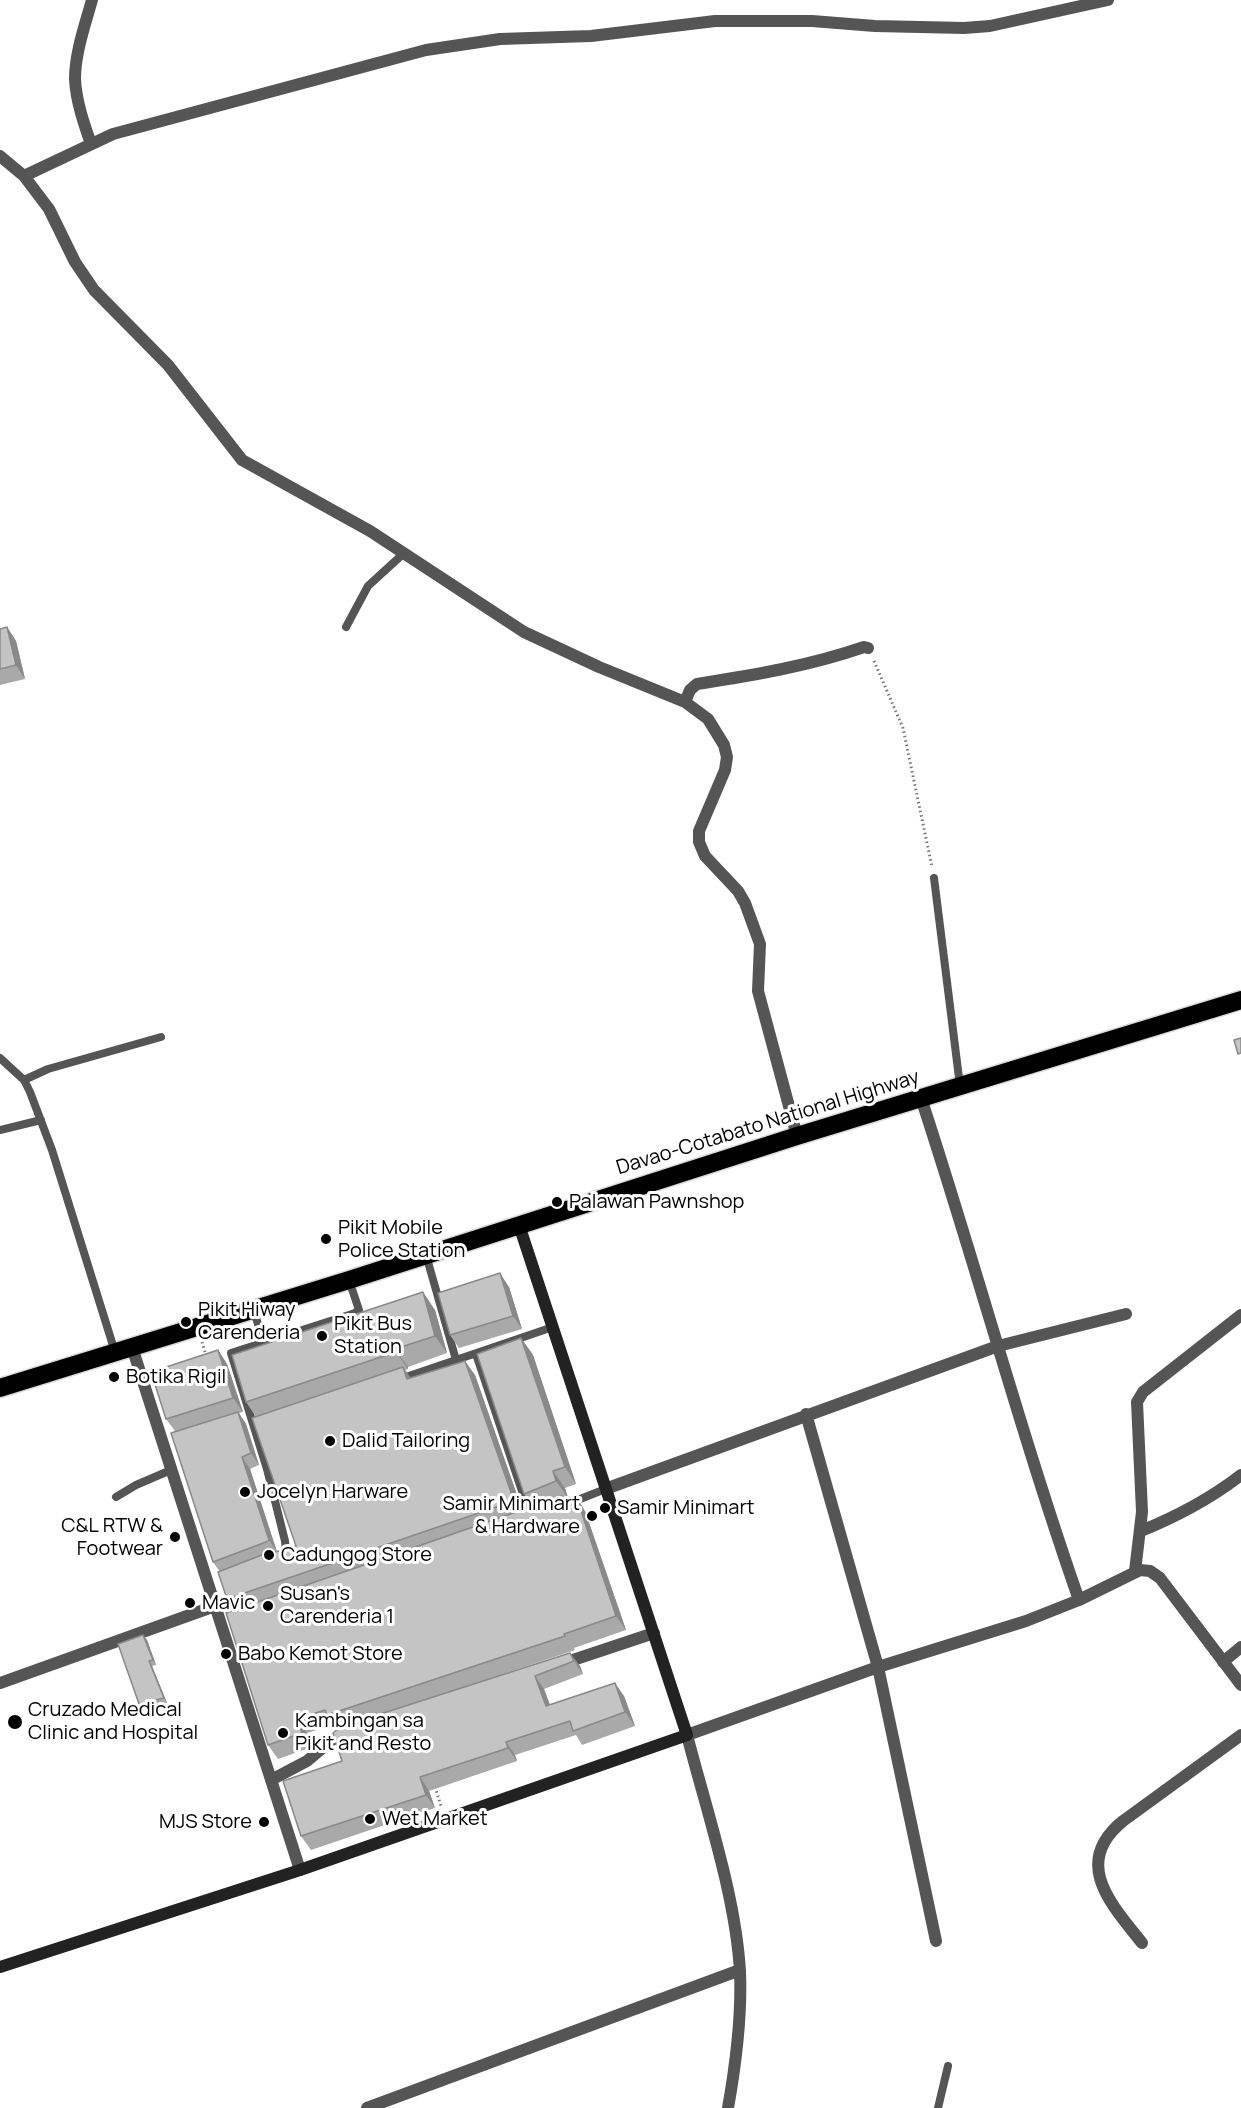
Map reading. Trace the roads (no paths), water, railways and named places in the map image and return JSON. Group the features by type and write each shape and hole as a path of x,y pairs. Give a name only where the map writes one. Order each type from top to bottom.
{"highway":[{"name":"Davao-Cotabato National Highway","path":"0,1388 426,1256 797,1136 1241,1000"}],"street":[{"path":"91,144 80,109 75,79 82,33 92,0"},
{"path":"24,176 113,135 381,60 490,40 591,36 715,21 812,21 875,26 964,28 990,26 1108,0"},
{"path":"0,156 24,176 49,209 75,262 89,284 168,365 242,460 369,531 537,639 685,702 708,719 724,745 725,770 699,831 699,842 705,856 738,891 760,944 758,991 797,1136"},
{"path":"685,702 690,690 697,684 772,673 864,647 868,648"},
{"path":"921,1098 1032,1461 1079,1600"},
{"path":"519,1225 608,1488 687,1736 734,1919 740,1970 738,2048 728,2108"},
{"path":"608,1488 998,1346 1126,1314"},
{"path":"1135,1571 1141,1531 1136,1408 1138,1399 1177,1363 1241,1315"},
{"path":"123,1350 169,1442 171,1470 214,1585 215,1606 227,1624 271,1780 300,1870"},
{"path":"806,1414 878,1667 936,1941"},
{"path":"1141,1531 1180,1515 1218,1493 1241,1475"},
{"path":"0,1966 446,1821 878,1667 1026,1621 1079,1600 1135,1571 1150,1571 1160,1578 1241,1685"},
{"path":"0,1683 215,1606"},
{"path":"553,1667 654,1633"},
{"path":"1223,1662 1241,1647"},
{"path":"271,1780 307,1761 338,1737 359,1728"},
{"path":"1142,1944 1101,1886 1099,1859 1105,1842 1114,1828 1241,1735"},
{"path":"367,2108 740,1970"}],"lane":[{"path":"346,627 368,586 403,554"},
{"path":"934,878 960,1086"},
{"path":"24,1080 48,1069 161,1037"},
{"path":"0,1058 24,1080 41,1120 123,1350"},
{"path":"0,1130 41,1120"},
{"path":"426,1256 456,1360"},
{"path":"270,1563 283,1557 286,1548 231,1353 357,1311 349,1280"},
{"path":"253,1309 264,1342"},
{"path":"394,1381 553,1327"},
{"path":"476,1354 531,1519"},
{"path":"239,1419 250,1416"},
{"path":"254,1428 265,1424"},
{"path":"116,1497 135,1485 171,1470"},
{"path":"564,1506 608,1488"},
{"path":"521,1522 542,1514"},
{"path":"938,2108 948,2066"}],"place":[{"name":"Palawan Pawnshop","path":"557,1202"},
{"name":"Pikit Mobile Police Station","path":"326,1239"},
{"name":"Pikit Hiway Carenderia","path":"186,1322"},
{"name":"Pikit Bus Station","path":"322,1336"},
{"name":"Botika Rigil","path":"114,1377"},
{"name":"Dalid Tailoring","path":"330,1441"},
{"name":"Jocelyn Harware","path":"245,1492"},
{"name":"Samir Minimart","path":"605,1508"},
{"name":"Samir Minimart & Hardware","path":"592,1516"},
{"name":"C&L RTW & Footwear","path":"175,1537"},
{"name":"Cadungog Store","path":"269,1555"},
{"name":"Mavic","path":"190,1603"},
{"name":"Susan's Carenderia 1","path":"268,1606"},
{"name":"Babo Kemot Store","path":"226,1654"},
{"name":"Cruzado Medical Clinic and Hospital","path":"15,1722"},
{"name":"Kambingan sa Pikit and Resto","path":"283,1733"},
{"name":"Wet Market","path":"370,1819"},
{"name":"MJS Store","path":"264,1822"}]}
